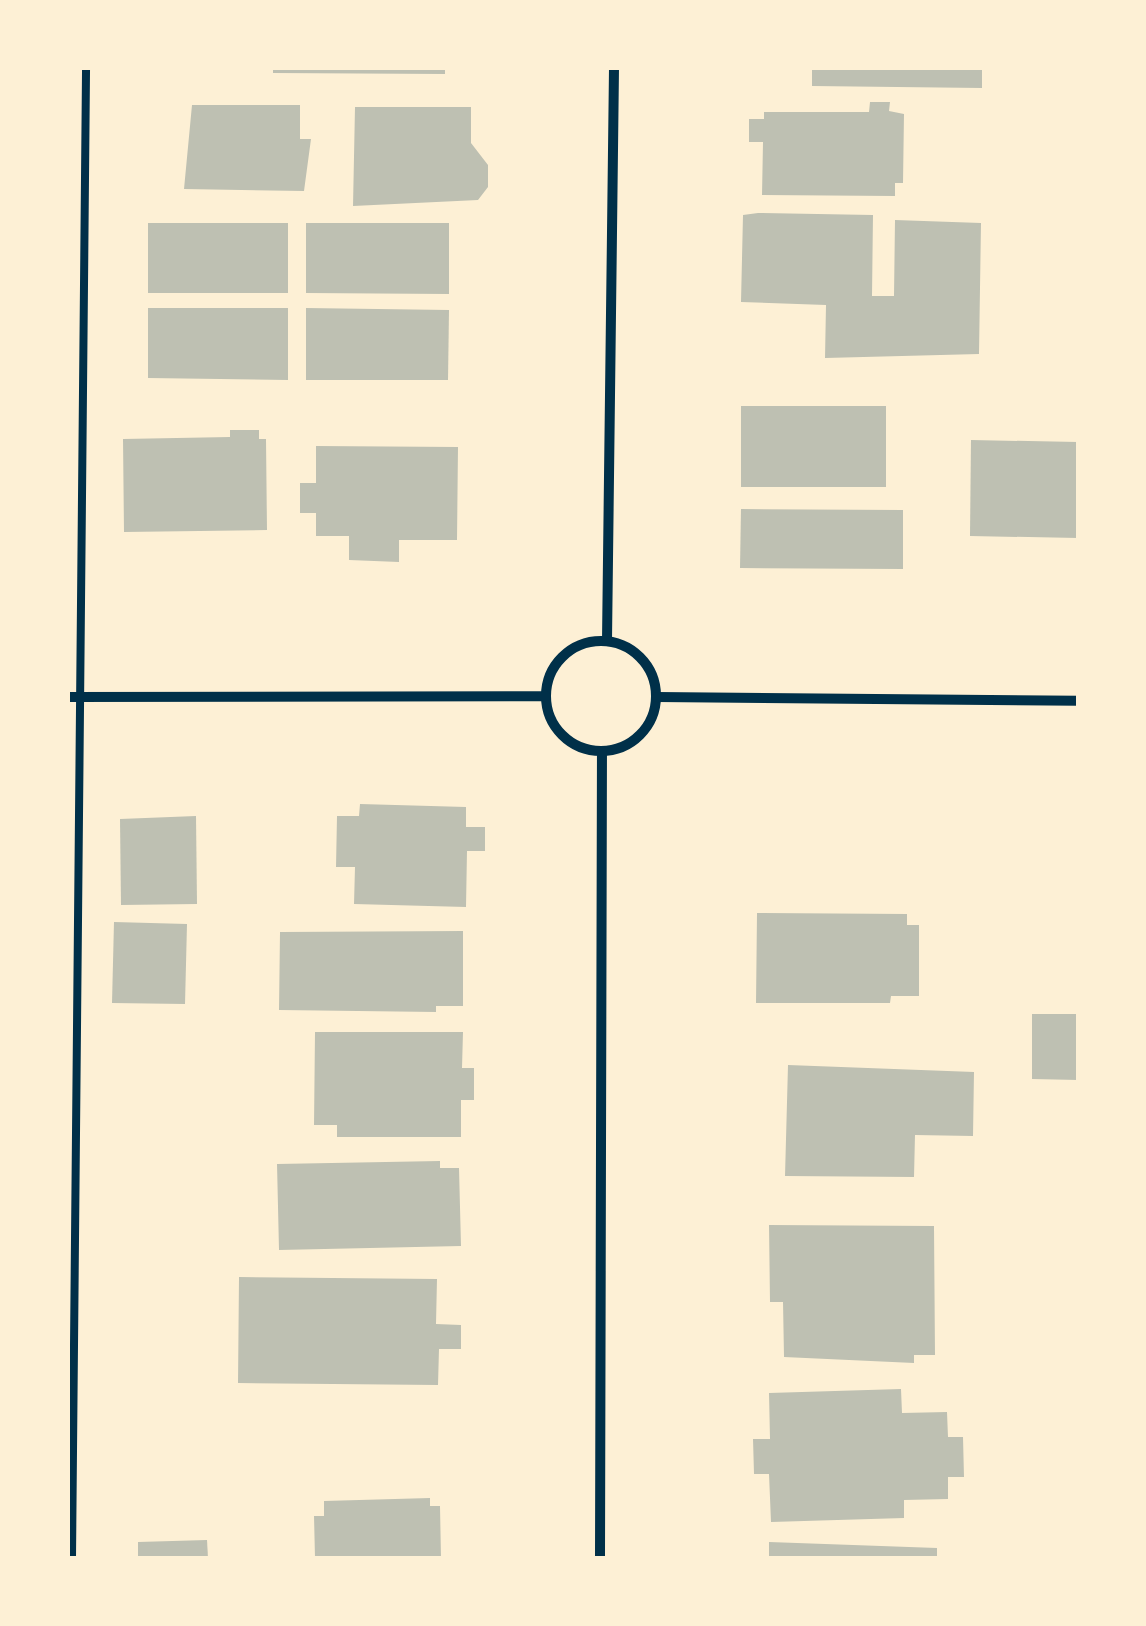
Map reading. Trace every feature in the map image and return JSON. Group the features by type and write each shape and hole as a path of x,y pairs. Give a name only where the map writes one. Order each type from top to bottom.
{"street":[{"path":"607,641 614,68"},
{"path":"607,641 634,651 648,666 657,697 641,735 602,751 560,734 546,696 564,654 580,644 607,641"},
{"path":"68,696 546,696"},
{"path":"657,697 1078,701"},
{"path":"600,1558 602,751"}],"lane":[{"path":"72,1558 86,68"}],"building":[{"path":"273,68 445,68 445,74 273,73"},
{"path":"812,68 982,68 982,88 812,86"},
{"path":"870,102 890,102 889,111 904,114 903,183 895,183 895,196 762,195 763,142 749,142 749,119 764,119 764,112 869,112"},
{"path":"192,105 300,105 300,139 311,139 304,191 184,189"},
{"path":"355,107 471,107 471,143 488,165 488,187 478,200 353,206"},
{"path":"743,215 873,215 872,296 894,296 895,220 981,223 979,354 825,358 826,305 741,302"},
{"path":"148,223 288,223 288,293 148,293"},
{"path":"306,223 449,223 449,294 306,293"},
{"path":"148,308 288,308 288,380 148,378"},
{"path":"306,308 449,310 448,380 306,380"},
{"path":"741,406 886,406 886,487 741,487"},
{"path":"230,430 259,430 259,439 266,439 267,530 124,532 123,439 230,437"},
{"path":"971,440 1078,442 1078,538 970,536"},
{"path":"316,446 458,447 457,540 399,540 399,562 349,560 349,536 316,536 316,513 300,513 300,483 316,483"},
{"path":"741,509 903,510 903,569 740,568"},
{"path":"360,804 466,807 466,827 485,827 485,851 467,851 466,907 354,904 355,867 336,867 337,816 359,816"},
{"path":"196,816 197,904 121,905 120,819"},
{"path":"757,913 907,914 907,925 919,925 919,996 891,996 890,1003 756,1003"},
{"path":"114,922 187,924 185,1004 112,1003"},
{"path":"463,931 463,1006 436,1006 436,1012 279,1010 280,932"},
{"path":"1032,1014 1078,1014 1078,1080 1032,1079"},
{"path":"315,1032 463,1032 462,1068 474,1068 474,1100 461,1100 461,1137 337,1137 337,1125 314,1125"},
{"path":"788,1065 974,1072 973,1136 915,1135 914,1177 785,1176"},
{"path":"440,1161 440,1168 459,1168 461,1246 279,1250 277,1164"},
{"path":"769,1225 934,1226 935,1355 914,1355 914,1363 784,1357 783,1302 770,1302"},
{"path":"239,1277 437,1279 436,1324 461,1325 461,1349 439,1349 438,1385 238,1383"},
{"path":"901,1389 902,1413 947,1412 948,1437 963,1437 964,1477 948,1477 948,1499 904,1500 904,1518 771,1522 769,1474 754,1474 753,1439 770,1439 769,1393"},
{"path":"430,1498 430,1506 440,1506 441,1558 315,1558 314,1516 324,1516 324,1501"},
{"path":"207,1540 208,1558 138,1558 138,1542"},
{"path":"769,1542 937,1548 937,1558 769,1558"}]}
